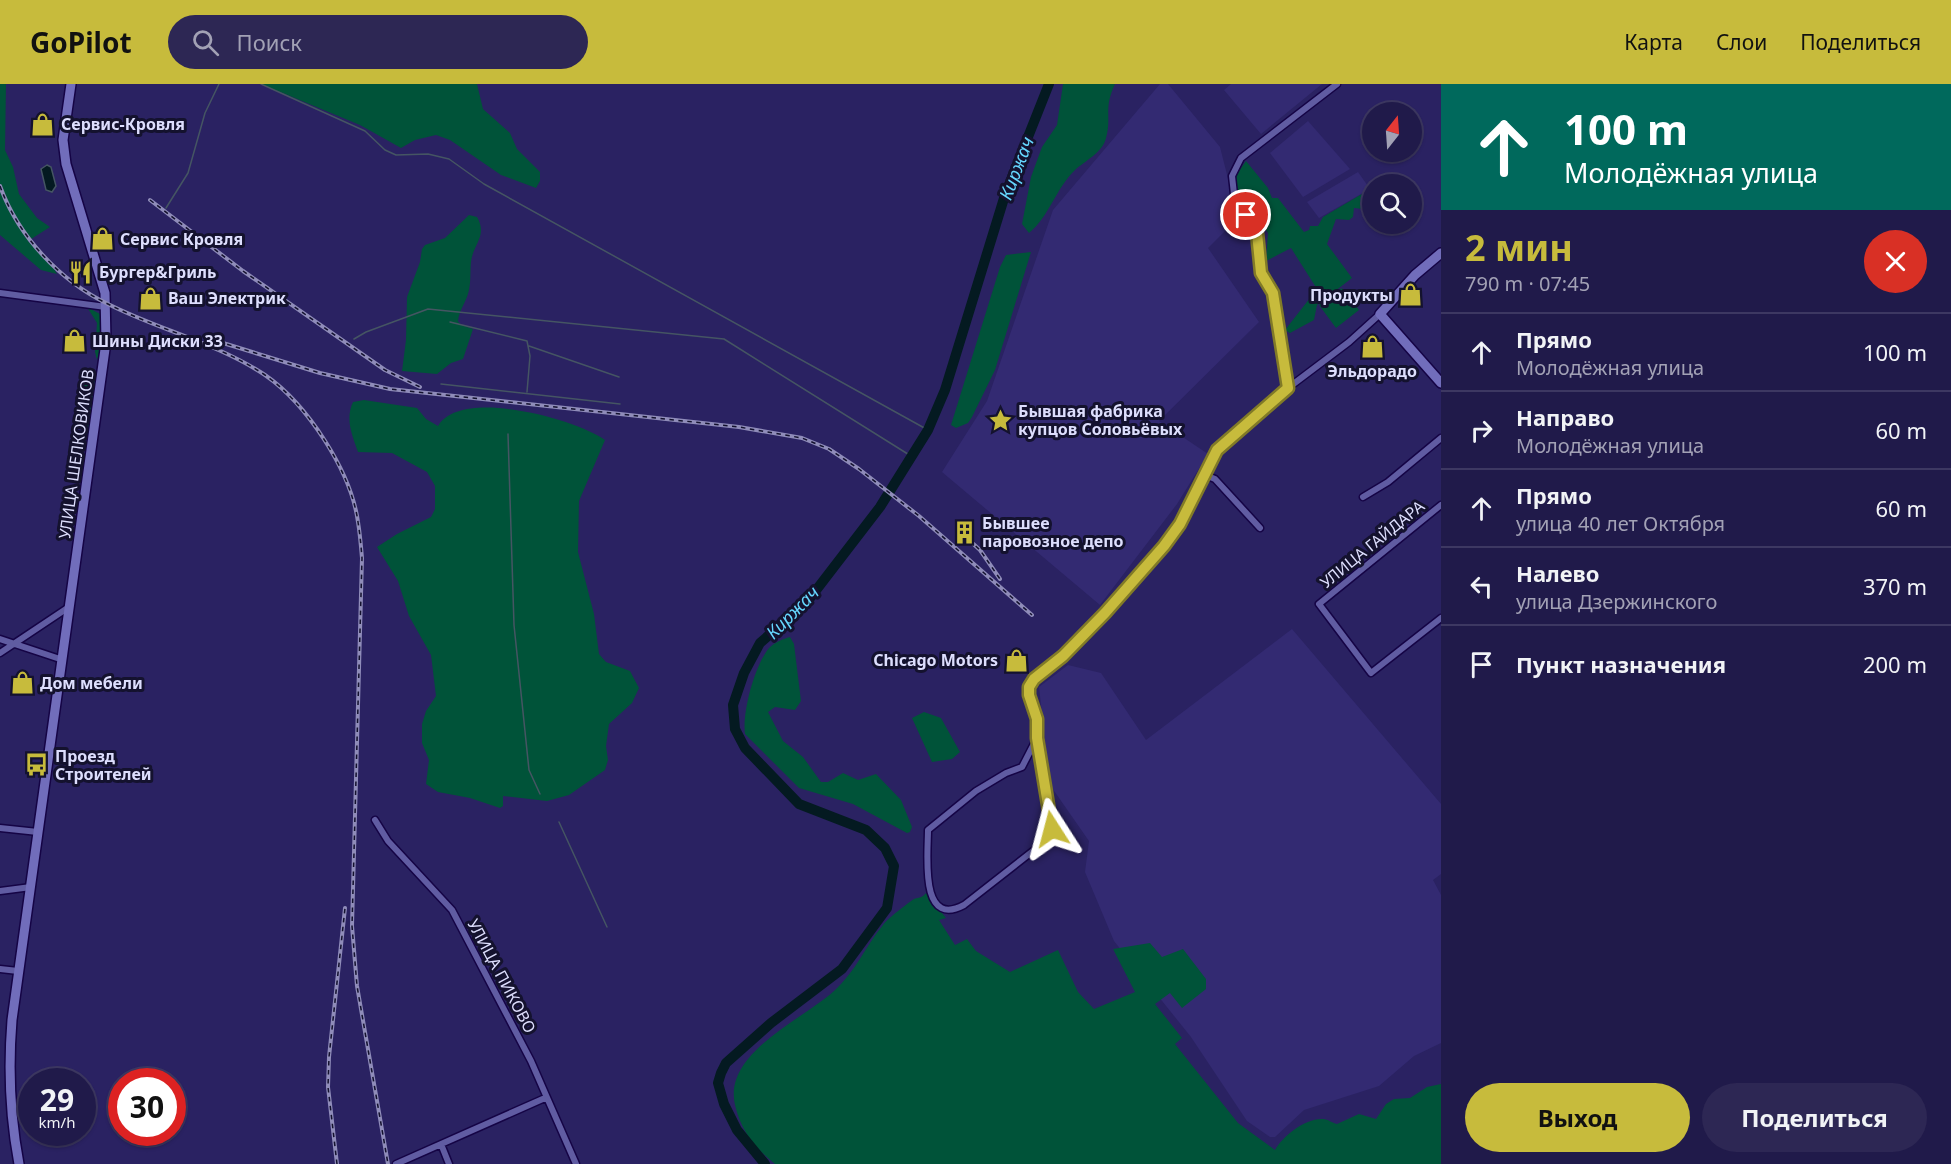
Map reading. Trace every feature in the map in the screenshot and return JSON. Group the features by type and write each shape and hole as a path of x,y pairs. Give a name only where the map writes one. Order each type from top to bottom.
{"street":[{"name":"УЛИЦА ШЕЛКОВИКОВ","path":"19,1164 4,1052 31,887 71,606 104,364 107,308 102,278 66,164 64,131 71,84"},
{"path":"1288,388 1273,293 1261,273 1257,233 1234,194 1232,176 1242,158 1337,84"},
{"path":"1037,738 1022,767 1006,773 976,791 928,830 929,891 935,902 945,909 955,910 1047,840 1051,834 1052,822 1037,738 1037,719 1029,695 1029,687 1034,679 1072,647 1164,546 1180,524 1217,450 1288,388 1349,342 1441,253"},
{"path":"0,293 107,308"},
{"path":"1380,314 1441,383"},
{"path":"1363,497 1388,482 1441,438"},
{"path":"1205,475 1215,479 1260,528"},
{"name":"УЛИЦА ГАЙДАРА","path":"1441,505 1319,604 1371,673 1441,618"},
{"path":"0,653 71,606"},
{"path":"0,639 63,660"},
{"name":"УЛИЦА ПИКОВО","path":"375,820 388,841 452,910 531,1061 545,1098 576,1164"},
{"path":"0,828 38,832"},
{"path":"0,891 31,887"},
{"path":"0,969 18,971"},
{"path":"396,1164 545,1098"},
{"path":"441,1144 449,1164"}],"shaded area":[{"path":"1160,84 1168,84 1220,147 1238,218 1208,248 1259,322 1159,421 1208,454 1177,504 1100,605 942,472 987,401 1053,210"},
{"path":"1231,84 1322,84 1261,134 1224,90"},
{"path":"1308,121 1350,169 1303,197 1270,153"},
{"path":"1358,172 1362,178 1362,194 1319,218 1307,202"},
{"path":"1292,629 1441,804 1441,874 1433,880 1441,895 1441,1043 1414,1056 1379,1086 1304,1110 1275,1137 1270,1137 1247,1121 1191,1037 1114,941 1085,872 1089,841 1050,785 1039,687 1068,665 1101,673 1146,740"}],"green space":[{"path":"0,84 6,84 5,150 13,167 19,194 37,218 50,227 28,241 57,274 41,270 0,235"},
{"path":"261,84 477,84 483,109 510,133 517,149 540,172 540,181 536,188 501,175 450,140 436,135 415,140 401,148 360,125"},
{"path":"1063,84 1115,84 1109,100 1106,138 1098,152 1068,177 1042,219 1029,233 1022,224 1031,177 1042,147 1057,125"},
{"path":"1246,161 1268,188 1272,198 1278,198 1304,232 1309,230 1310,226 1318,226 1323,217 1362,194 1362,209 1354,208 1353,217 1349,220 1336,219 1327,244 1352,278 1317,305 1314,320 1290,333 1285,330 1317,289 1291,248 1266,261 1268,233 1235,186 1236,175"},
{"path":"469,215 477,217 481,230 472,256 468,294 458,321 461,325 473,329 463,359 451,363 437,374 402,371 406,340 407,297 420,262 422,249 425,245 445,238"},
{"path":"1031,252 995,370 968,423 956,428 951,425 1000,267 1006,255"},
{"path":"1342,288 1359,310 1336,328 1319,305"},
{"path":"87,307 102,315 101,346 97,360 95,352 97,323"},
{"path":"87,377 96,382 87,440 82,438 87,401 80,395 81,380"},
{"path":"364,400 417,408 426,419 438,426 451,415 470,409 519,410 570,423 605,440 579,501 578,552 594,614 599,654 606,662 630,671 639,688 632,703 609,724 606,746 608,760 605,770 569,795 547,801 503,796 503,806 500,808 470,798 438,792 426,784 429,760 422,743 422,724 426,711 436,696 431,655 409,616 398,581 377,547 431,517 435,509 435,486 427,472 392,453 358,452 350,427 350,415 353,402"},
{"path":"790,637 794,644 801,701 795,710 775,707 768,712 783,741 803,757 821,782 828,782 843,773 858,780 876,774 901,800 912,827 910,832 907,833 853,804 799,788 745,734 748,702 759,666 769,648"},
{"path":"924,712 941,718 960,752 952,759 932,762 912,718"},
{"path":"926,893 946,918 939,920 955,945 967,939 976,951 1010,972 1058,950 1078,992 1094,1009 1135,992 1113,949 1150,943 1162,957 1183,949 1206,979 1206,989 1182,1008 1170,993 1155,1004 1182,1038 1175,1044 1238,1123 1275,1150 1283,1139 1309,1121 1323,1119 1337,1124 1359,1114 1376,1119 1386,1104 1394,1099 1410,1098 1427,1087 1441,1084 1441,1164 775,1164 761,1152 741,1123 735,1105 734,1086 741,1069 768,1039 834,991 886,922 911,901"}],"water":[{"path":"47,165 51,167 56,186 52,192 46,190 41,169"}],"waterway":[{"path":"166,208 188,173 205,113 219,84"},
{"path":"261,84 365,131 385,150 396,155 428,154 449,159 484,184 928,430"},
{"name":"Киржач","path":"765,1164 737,1130 724,1104 718,1083 721,1073 726,1063 771,1023 842,969 887,908 894,866 885,848 866,830 799,804 745,748 735,729 733,705 744,673 760,643 807,602 880,507 928,430 945,390 1005,195 1049,84"},
{"path":"354,339 366,332 428,309 724,339 911,456"},
{"path":"450,322 527,341 530,356 527,392"},
{"path":"529,346 619,377"},
{"path":"441,384 620,404"},
{"path":"508,434 514,625 529,770 540,794"},
{"path":"559,822 607,927"}],"railway":[{"path":"0,186 29,239 57,270 73,283 127,313 208,345 247,364 281,388 325,440 337,461 354,502 362,558 352,926 357,986 388,1164"},
{"path":"150,200 243,271 385,370 420,387"},
{"path":"210,339 320,373 390,389 739,427 802,438 829,449 859,469 919,516 1032,615"},
{"path":"969,540 980,550 1000,579"},
{"path":"337,1164 328,1087 329,1057 345,908"}],"place":[{"name":"Сервис-Кровля","path":"43,124"},
{"name":"Сервис Кровля","path":"102,239"},
{"name":"Бургер&Гриль","path":"81,272"},
{"name":"Продукты","path":"1411,295"},
{"name":"Ваш Электрик","path":"150,298"},
{"name":"Шины Диски 33","path":"74,341"},
{"name":"Эльдорадо","path":"1372,346"},
{"name":"Бывшая фабрика купцов Соловьёвых","path":"1000,420"},
{"name":"Бывшее паровозное депо","path":"964,532"},
{"name":"Chicago Motors","path":"1016,660"},
{"name":"Дом мебели","path":"22,683"},
{"name":"Проезд Строителей","path":"37,765"}],"route":[{"path":"1052,829 1037,738 1037,719 1029,695 1029,687 1034,679 1063,656 1105,613 1164,546 1180,524 1217,450 1288,388 1273,293 1261,273 1257,233 1246,215"}]}
